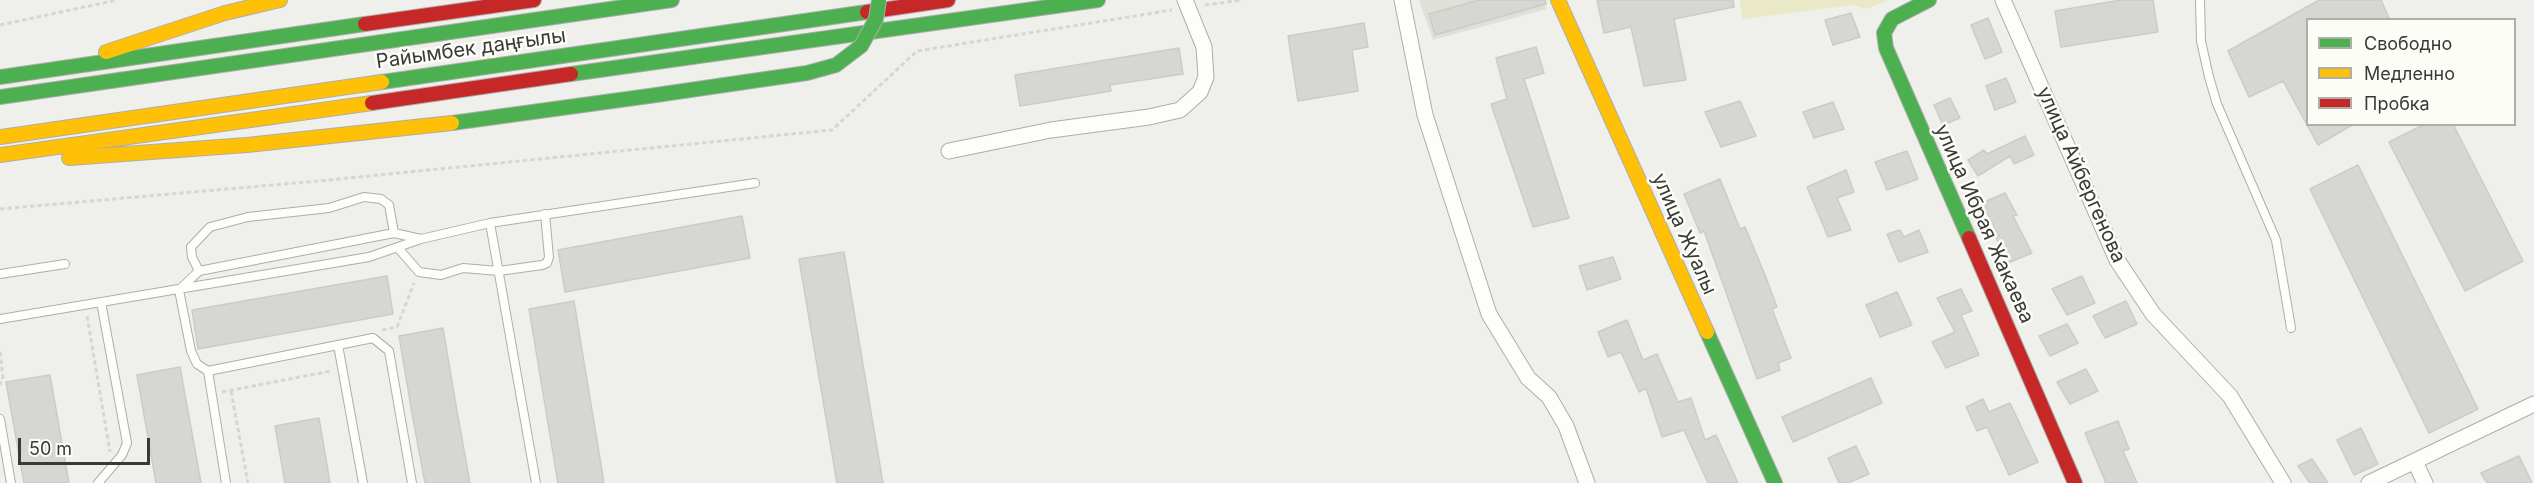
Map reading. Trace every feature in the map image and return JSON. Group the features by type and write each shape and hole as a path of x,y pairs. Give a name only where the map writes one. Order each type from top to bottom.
{"main road":[{"path":"51,69 225,13 280,0"},
{"path":"0,77 534,0"},
{"name":"Райымбек даңғылы","path":"0,97 672,0"},
{"path":"0,163 259,144 482,120 807,74 836,65 861,46 876,19 879,0"},
{"name":"Райымбек даңғылы","path":"0,137 948,0"},
{"path":"0,155 1098,0"},
{"name":"улица Жуалы","path":"1558,0 1775,483"},
{"name":"улица Ибрая Жакаева","path":"1929,0 1892,19 1884,33 1886,48 2075,483"}],"street":[{"path":"1402,0 1425,115 1489,314 1528,378 1549,398 1566,426 1587,483"},
{"name":"улица Айбергенова","path":"2003,0 2117,260 2153,314 2230,396 2283,483"},
{"path":"949,151 1051,130 1149,117 1180,110 1200,92 1206,77 1204,47 1186,4"},
{"path":"2369,483 2534,404"},
{"path":"2415,462 2425,483"}],"lane":[{"path":"2200,0 2201,41 2209,77 2217,104 2276,240 2291,328"},
{"path":"0,319 369,256 421,239 490,223 755,183"},
{"path":"199,271 192,257 191,247 210,227 248,217 329,208 364,197 381,199 389,205 393,232"},
{"path":"398,248 419,272 441,275 464,268 499,271 547,263 549,257 545,214"},
{"path":"490,223 536,483"},
{"path":"179,290 199,271 393,232 421,239"},
{"path":"0,274 65,264"},
{"path":"179,290 191,351 197,364 208,371 373,338 389,351 412,483"},
{"path":"98,483 122,455 128,443 101,302"},
{"path":"338,345 363,483"},
{"path":"208,371 226,483"},
{"path":"0,419 11,483"}],"path":[{"path":"0,25 117,0"},
{"path":"0,209 318,181 832,130 917,51 1186,4 1243,0"},
{"path":"85,305 112,465"},
{"path":"0,352 3,377 0,385"},
{"path":"212,394 343,368"},
{"path":"231,391 248,483"}],"shaded area":[{"path":"1419,0 1542,0 1547,9 1433,40"}],"green space":[{"path":"1739,0 1888,0 1866,9 1852,5 1743,19"}],"building":[{"path":"1479,0 1545,0 1546,4 1435,35 1429,14"},
{"path":"1597,0 1733,0 1734,7 1674,19 1686,80 1644,86 1631,27 1604,33"},
{"path":"2121,0 2153,0 2158,32 2061,47 2055,11"},
{"path":"2319,0 2381,0 2389,18 2306,18 2306,123 2283,81 2249,97 2228,51"},
{"path":"1851,13 1860,37 1833,45 1825,20"},
{"path":"1988,18 2002,52 1985,59 1971,25"},
{"path":"1364,23 1368,47 1352,50 1358,91 1298,101 1288,36"},
{"path":"1536,47 1544,73 1524,79 1569,218 1533,227 1491,104 1507,99 1496,58"},
{"path":"1179,48 1183,74 1110,85 1111,91 1020,106 1015,75"},
{"path":"2006,78 2016,102 1995,110 1986,86"},
{"path":"1950,98 1960,118 1943,125 1934,105"},
{"path":"1740,101 1756,136 1721,147 1705,112"},
{"path":"1833,102 1844,129 1814,138 1803,112"},
{"path":"2308,126 2351,126 2318,145"},
{"path":"2421,126 2454,126 2523,261 2465,291 2389,142"},
{"path":"2025,136 2034,155 2014,164 2010,156 1978,176 1968,160 1984,150 1987,154"},
{"path":"1907,151 1918,179 1887,190 1875,162"},
{"path":"2358,165 2478,409 2429,433 2310,189"},
{"path":"1846,170 1854,192 1837,198 1851,230 1828,237 1807,187"},
{"path":"1720,179 1740,229 1745,227 1765,275 1777,307 1772,309 1791,358 1778,363 1780,370 1757,379 1704,231 1700,233 1684,194"},
{"path":"2005,193 2017,215 2013,216 2032,253 2008,263 1996,237 1999,236 1982,203"},
{"path":"742,216 750,258 565,292 558,250"},
{"path":"1900,230 1904,237 1919,230 1928,252 1899,262 1887,234"},
{"path":"844,252 883,483 837,483 799,259"},
{"path":"1613,257 1621,279 1587,290 1579,266"},
{"path":"387,276 393,314 198,349 192,310"},
{"path":"2082,276 2095,303 2067,315 2052,289"},
{"path":"1961,289 1972,311 1961,315 1979,355 1946,368 1932,342 1955,332 1937,298"},
{"path":"1897,292 1912,325 1880,337 1866,305"},
{"path":"574,301 604,483 558,483 529,309"},
{"path":"2126,301 2137,324 2105,338 2093,316"},
{"path":"1627,320 1643,360 1657,354 1678,402 1691,398 1705,440 1716,435 1738,483 1708,483 1684,430 1662,437 1646,388 1639,392 1621,352 1608,357 1598,332"},
{"path":"2067,324 2078,343 2050,356 2039,336"},
{"path":"443,328 470,483 425,483 413,419 399,336"},
{"path":"180,367 201,483 156,483 137,375"},
{"path":"2086,369 2098,391 2070,404 2057,382"},
{"path":"50,375 69,483 24,483 6,382"},
{"path":"1871,378 1882,403 1793,442 1782,417"},
{"path":"1983,399 1989,412 2010,403 2038,462 2009,475 1987,427 1977,431 1966,407"},
{"path":"319,418 330,483 285,483 275,426"},
{"path":"2118,421 2129,449 2123,451 2137,483 2106,483 2085,433"},
{"path":"2361,428 2378,464 2354,475 2337,440"},
{"path":"1856,446 1869,474 1848,483 1839,483 1828,458"},
{"path":"2519,456 2532,483 2487,483 2481,473"},
{"path":"2312,459 2328,483 2310,483 2298,466"}],"traffic: fast":[{"path":"0,97 672,0"},
{"path":"649,96 807,73 836,65 861,46 876,19 879,0"},
{"path":"571,74 1098,0"},
{"path":"1929,0 1892,19 1884,33 1886,48 1969,238"},
{"path":"382,82 867,12"},
{"path":"0,77 365,24"},
{"path":"452,123 649,96"},
{"path":"1707,332 1775,483"}],"traffic: slow":[{"path":"106,52 225,13 280,0"},
{"path":"1558,0 1707,332"},
{"path":"0,137 382,82"},
{"path":"0,155 372,103"},
{"path":"69,158 247,145 452,123"}],"traffic: jam":[{"path":"365,24 534,0"},
{"path":"867,12 948,0"},
{"path":"372,103 571,74"},
{"path":"1969,238 2075,483"}]}
